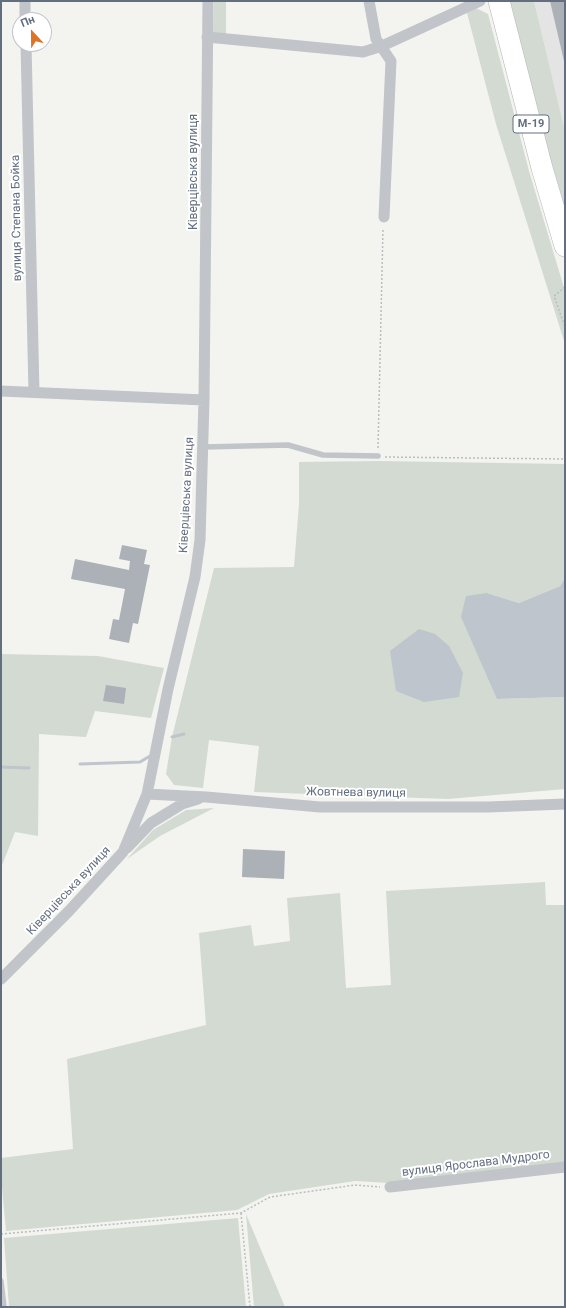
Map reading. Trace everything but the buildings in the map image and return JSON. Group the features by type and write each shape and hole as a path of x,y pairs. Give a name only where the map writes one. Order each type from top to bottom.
{"highway":[{"name":"М-19","path":"499,1 542,168 565,246"}],"street":[{"path":"25,1 26,12"},
{"name":"Ківерцівська вулиця","path":"1,979 70,911 123,852 148,794 168,689 195,577 200,540 203,447 208,1"},
{"path":"369,1 376,39 391,61 384,217"},
{"path":"208,36 363,52 382,46 480,1"},
{"name":"вулиця Степана Бойка","path":"26,52 34,392"},
{"path":"1,391 204,400"},
{"name":"Жовтнева вулиця","path":"148,794 206,797 320,807 488,807 565,804"},
{"path":"123,852 151,823 182,804 206,797"},
{"name":"вулиця Ярослава Мудрого","path":"390,1187 565,1167"}],"lane":[{"path":"203,447 288,445 323,455 378,456"},
{"path":"1,1281 4,1307"}],"path":[{"path":"384,217 378,456 565,459"},
{"path":"565,288 561,289 554,296 565,327"},
{"path":"1,1234 241,1213 270,1197 355,1185 390,1187"},
{"path":"241,1213 250,1307"}],"shaded area":[{"path":"214,1 226,1 226,34 213,33"},
{"path":"510,1 534,1 565,131 565,208 552,165"},
{"path":"534,1 565,1 565,131"},
{"path":"476,8 488,14 529,171 565,291 565,344 496,124 467,13"},
{"path":"378,461 565,464 565,578 560,586 519,603 487,593 497,699 565,697 565,789 448,799 254,792 259,746 209,740 203,788 174,785 166,774 172,737 214,568 294,567 299,504 299,462"},
{"path":"565,578 565,697 497,699 461,617 466,596 487,593 519,603 560,586"},
{"path":"419,629 435,634 449,646 463,673 459,697 424,702 396,691 390,651"},
{"path":"1,654 98,656 164,668 151,718 95,711 86,737 39,734 38,836 15,832 1,868"},
{"path":"214,808 160,836 127,859 153,830 186,810"},
{"path":"545,882 546,905 565,905 565,1164 389,1183 355,1181 269,1194 237,1210 6,1231 1,1176 1,1158 73,1149 67,1059 206,1025 199,933 251,925 254,946 290,941 287,898 340,893 346,988 391,985 386,891"},
{"path":"246,1214 285,1307 254,1307"},
{"path":"238,1218 246,1307 9,1307 4,1238"}],"waterway":[{"path":"172,737 184,734"},
{"path":"80,764 140,762 150,756"},
{"path":"1,767 29,768"}]}
